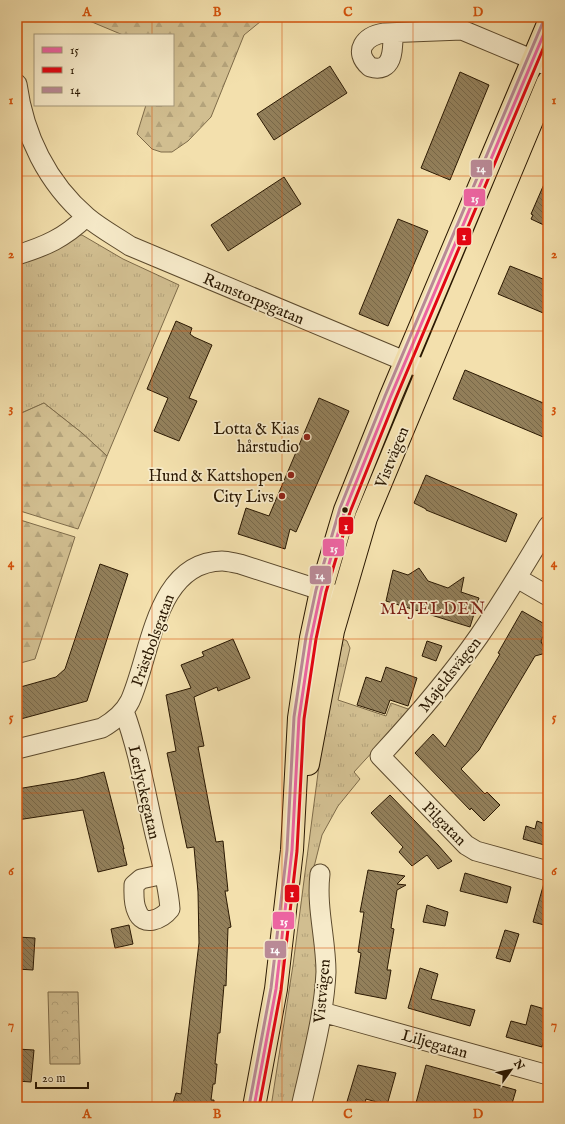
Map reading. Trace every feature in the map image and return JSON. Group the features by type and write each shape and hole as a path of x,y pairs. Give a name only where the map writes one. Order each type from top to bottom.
{"main road":[{"name":"Vistvägen","path":"254,1107 276,989 292,850 299,718 311,638 321,591 345,510 405,362 540,63 548,24"},
{"name":"Vistvägen","path":"292,850 333,630 366,518 426,370 548,82"}],"street":[{"path":"393,33 462,30 540,63"},
{"name":"Ramstorpsgatan","path":"17,84 25,122 38,155 62,191 86,216 130,246 426,370"},
{"path":"17,255 40,248 68,233 86,216"},
{"name":"Majeldsvägen","path":"380,756 443,684 478,637 517,578 548,526"},
{"name":"Prästbolsgatan","path":"17,749 102,728 115,721 130,701 167,595 175,584 192,569 204,564 223,561 240,564 342,597"},
{"path":"517,578 548,596"},
{"name":"Lerlyckegatan","path":"124,710 133,736 164,874"},
{"name":"Pilgatan","path":"380,756 466,845 476,851 548,871"},
{"name":"Vistvägen","path":"301,1107 322,1012 326,972 325,945 318,891 320,874"},
{"name":"Liljegatan","path":"322,1012 548,1075"}],"green space":[{"path":"80,17 266,17 244,35 211,117 188,141 172,152 161,152 152,149 137,134 146,106 174,106 174,34 121,34"},
{"path":"76,235 82,235 123,259 179,285 107,456 82,433 44,403 17,415 17,263"},
{"path":"44,403 82,433 107,456 78,529 17,510 17,415"},
{"path":"17,519 75,537 35,659 17,664"},
{"path":"343,639 347,641 350,648 338,700 386,716 391,703 411,710 354,772 360,779 338,806 322,835 311,879 318,986 294,1107 271,1107 293,965 321,750"},
{"path":"48,992 78,992 80,1064 50,1064"}],"building":[{"path":"330,66 347,93 274,140 257,114"},
{"path":"460,72 489,85 450,180 421,168"},
{"path":"548,175 548,227 531,219 533,215 531,214"},
{"path":"284,177 301,204 228,251 211,225"},
{"path":"398,219 428,231 388,326 359,314"},
{"path":"510,266 548,281 548,315 498,294"},
{"path":"176,321 192,328 190,334 194,337 212,345 189,398 197,401 179,441 154,431 168,398 147,389"},
{"path":"465,370 548,405 548,439 453,399"},
{"path":"319,398 349,411 296,532 290,529 285,549 238,534 246,508 269,516"},
{"path":"426,475 517,514 506,542 426,510 414,503"},
{"path":"100,564 128,574 87,701 17,720 17,688 56,677 65,669"},
{"path":"419,568 428,581 448,588 464,577 461,592 479,598 470,627 386,601 393,570 408,575"},
{"path":"522,611 548,626 541,641 546,653 535,656 479,750 461,769 485,794 487,792 500,805 484,821 471,808 470,810 415,753 433,734 445,747 500,654 498,653"},
{"path":"233,639 250,678 218,691 217,687 194,697 204,746 198,747 216,842 223,841 228,891 225,891 231,927 228,928 226,986 224,985 220,1033 218,1033 215,1064 217,1064 215,1084 213,1084 211,1100 214,1100 214,1107 172,1107 176,1093 181,1094 199,943 198,892 194,847 187,848 167,753 176,751 166,695 191,688 181,665 204,656 202,652"},
{"path":"427,641 442,646 436,661 422,656"},
{"path":"386,667 417,678 408,706 390,700 385,714 357,705 366,677 381,682"},
{"path":"104,772 127,865 98,872 83,810 17,820 17,789 76,779"},
{"path":"390,795 452,861 438,869 427,855 412,866 399,852 403,847 371,813"},
{"path":"537,821 548,825 548,846 523,839 526,826 535,829"},
{"path":"368,870 405,876 397,884 406,885 397,890 391,928 394,929 387,970 391,970 386,999 355,993 361,953 358,952 364,912 360,912"},
{"path":"465,873 511,887 507,903 460,891"},
{"path":"544,883 548,884 548,926 533,922"},
{"path":"427,905 448,912 445,926 423,922"},
{"path":"129,925 133,944 115,948 111,929"},
{"path":"505,930 519,934 510,962 496,958"},
{"path":"17,937 35,938 33,970 17,969"},
{"path":"420,968 438,974 431,999 475,1010 470,1026 408,1008"},
{"path":"531,1005 548,1010 548,1025 542,1047 506,1037 511,1021 526,1025"},
{"path":"17,1049 34,1050 31,1082 17,1081"},
{"path":"358,1065 396,1073 387,1105 366,1099 364,1107 346,1105"},
{"path":"426,1065 516,1090 511,1107 430,1107 416,1103"}],"transit line":[{"name":"14","path":"249,1106 271,988 287,850 294,717 306,637 316,590 340,508 385,396 543,22"},
{"name":"15","path":"254,1107 276,989 292,850 299,718 311,638 321,591 345,510 390,398 548,24"},
{"name":"1","path":"259,1107 281,990 297,851 304,719 316,639 326,592 350,512 395,400 548,37"}],"place":[{"name":"Lotta & Kias hårstudio","path":"307,437"},
{"name":"Hund & Kattshopen","path":"291,475"},
{"name":"City Livs","path":"282,496"}],"district":[{"name":"MAJELDEN","path":"433,608"}]}
